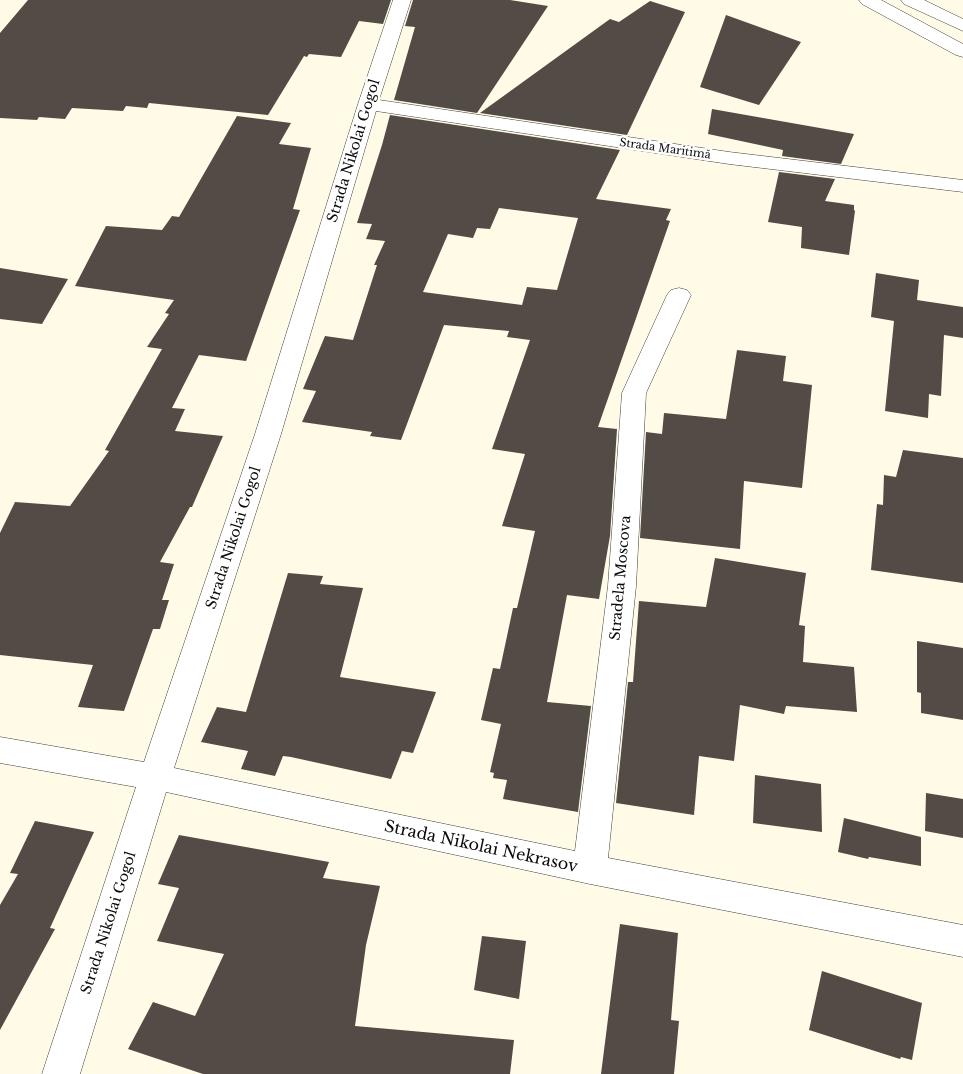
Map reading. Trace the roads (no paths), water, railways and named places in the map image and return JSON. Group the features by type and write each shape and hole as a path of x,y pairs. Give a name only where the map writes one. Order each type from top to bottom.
{"street":[{"name":"Strada Nikolai Gogol","path":"61,1074 155,778 268,434 368,104 402,0"},
{"path":"868,0 963,51"},
{"path":"910,0 963,26"},
{"name":"Strada Maritimă","path":"368,104 729,158 963,186"},
{"name":"Stradela Moscova","path":"590,869 622,586 634,393 679,295"},
{"name":"Strada Nikolai Nekrasov","path":"0,750 155,778 590,869 963,941"}]}
